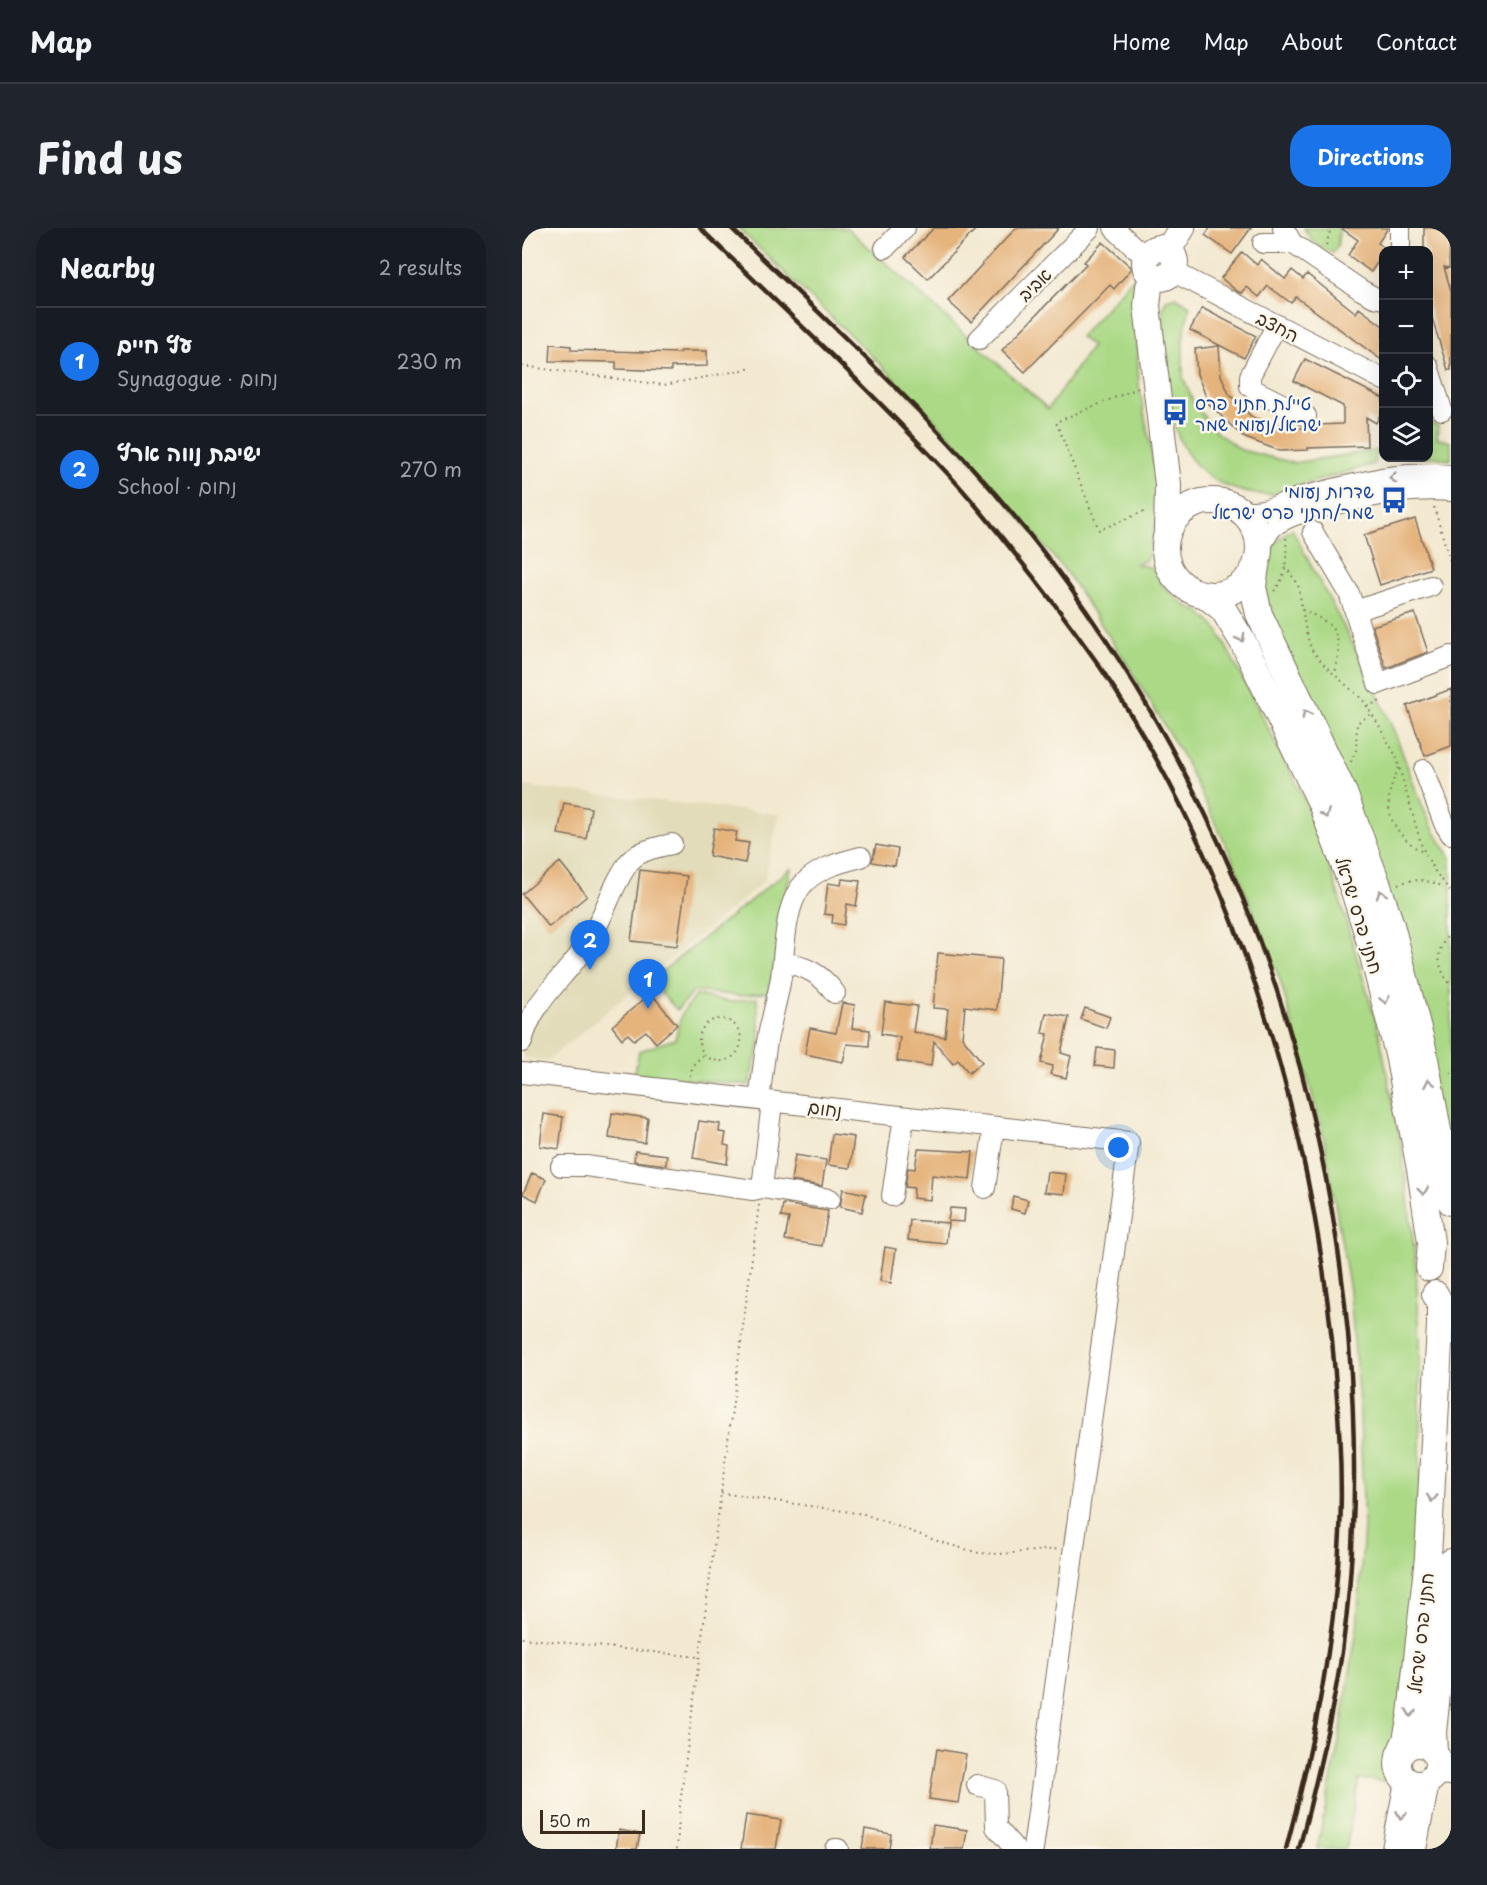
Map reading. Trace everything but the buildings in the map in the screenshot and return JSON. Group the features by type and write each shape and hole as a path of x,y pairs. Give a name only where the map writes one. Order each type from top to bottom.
{"main road":[{"path":"1167,537 1168,484 1154,382 1147,306 1149,287 1160,263 1182,228"},
{"path":"1160,426 1164,449 1181,481 1194,493 1227,503 1239,509 1251,520 1257,534 1258,558 1250,577 1235,589 1217,595 1204,594 1186,586 1172,572 1165,546 1175,518 1186,508 1200,502 1214,500"},
{"name":"חתני פרס ישראל","path":"1258,558 1253,587 1266,632 1336,776 1361,836 1383,899 1423,1048 1451,1202"},
{"name":"חתני פרס ישראל","path":"1204,594 1223,609 1243,642 1321,803 1354,891 1383,991 1420,1169 1431,1242 1428,1277 1443,1299 1440,1303 1428,1557 1411,1715 1406,1740 1399,1755"},
{"path":"1429,1268 1439,1251 1451,1246"},
{"name":"חתני פרס ישראל","path":"1431,1773 1433,1732 1451,1562"},
{"path":"1413,1849 1431,1773 1428,1746 1417,1743 1404,1749 1399,1755 1400,1775 1431,1773"},
{"path":"1395,1849 1431,1773"}],"street":[{"path":"885,248 905,228"},
{"name":"אביב","path":"979,339 1090,228"},
{"name":"החצב","path":"1114,228 1136,249 1160,263 1379,379"},
{"path":"1400,228 1400,246"},
{"path":"1263,243 1287,235 1361,290 1379,298"},
{"path":"1276,326 1250,376 1250,386 1306,416"},
{"path":"1433,383 1441,410"},
{"path":"1239,509 1250,512 1263,511 1298,498 1376,479 1451,476"},
{"path":"1258,558 1268,532 1286,519 1302,512 1378,494 1429,490 1451,491"},
{"path":"1313,532 1349,593 1378,684 1451,656"},
{"path":"1355,612 1431,586"},
{"path":"1424,770 1448,826"},
{"path":"522,1042 534,1010 590,940 631,860 647,850 672,844"},
{"path":"762,1188 768,1036 783,962 786,932 794,903 801,887 816,875 835,864 861,856"},
{"path":"783,962 808,969 824,978 835,993"},
{"name":"נחום","path":"522,1073 1129,1142 1074,1547"},
{"path":"892,1196 904,1117"},
{"path":"985,1188 994,1127"},
{"path":"561,1166 586,1166 830,1199"},
{"path":"1034,1849 1074,1547"},
{"path":"977,1785 995,1790 996,1827 1015,1849"}],"path":[{"path":"522,366 664,385 753,368"},
{"path":"1154,382 1056,422 1099,530 1168,502"},
{"path":"1429,490 1451,564"},
{"path":"1256,601 1271,595 1281,584 1285,566 1286,519"},
{"path":"1285,566 1298,584 1311,649 1363,700 1395,756 1426,855 1451,892"},
{"path":"1302,610 1330,623 1337,637 1339,649 1335,675"},
{"path":"1336,776 1348,767 1356,750 1357,723 1371,714"},
{"path":"1399,768 1389,791 1389,816 1409,844 1426,855"},
{"path":"1383,899 1394,885 1409,881 1428,880 1447,888"},
{"path":"1451,933 1442,945 1439,957 1444,976 1451,985"},
{"path":"720,1019 727,1020 738,1028 740,1049 731,1059 717,1061 704,1054 699,1038 706,1025 720,1019"},
{"path":"686,1092 693,1065 704,1054"},
{"path":"677,1849 680,1804 762,1188"},
{"path":"721,1493 864,1514 940,1542 979,1553 1042,1551 1074,1547"},
{"path":"522,1638 699,1657"}],"shaded area":[{"path":"522,786 779,814 764,882 547,1061 522,1058"}],"green space":[{"path":"738,228 847,228 1048,409 1092,346 1080,337 1134,277 1139,386 1161,501 1147,560 1136,564 1153,568 1164,587 1185,605 1200,612 1217,629 1307,804 1334,880 1379,1032 1402,1151 1415,1256 1420,1339 1420,1477 1409,1631 1399,1719 1388,1782 1359,1779 1346,1849 1317,1849 1338,1747 1357,1629 1364,1527 1360,1416 1350,1291 1323,1133 1280,980 1232,857 1182,755 1128,665 1067,573 953,439 879,363"},
{"path":"1304,228 1339,228 1338,245 1333,253 1316,244"},
{"path":"1176,297 1190,306 1183,339 1183,377 1194,404 1216,432 1241,450 1294,463 1378,450 1374,464 1273,494 1247,492 1229,487 1203,471 1187,453 1176,432 1166,383 1163,309 1166,300"},
{"path":"1433,424 1438,426 1437,438 1451,442 1451,460 1433,457"},
{"path":"1292,529 1370,678 1432,827 1451,857 1451,1160 1262,585 1265,566 1272,546"},
{"path":"791,868 769,992 740,996 694,991 677,1010 650,981"},
{"path":"696,995 732,1002 757,998 760,1042 749,1085 634,1074 639,1051 675,1039 682,1013"}],"railway":[{"path":"700,228 857,380 956,482 1075,631 1144,738 1187,818 1224,901 1256,986 1282,1073 1304,1161 1320,1251 1332,1340 1340,1460 1340,1533 1328,1653 1306,1771 1286,1849"},
{"path":"731,228 936,428 975,470 1048,558 1110,646 1164,736 1212,828 1253,924 1287,1022 1314,1123 1334,1226 1348,1333 1353,1413 1353,1532 1347,1612 1328,1727 1299,1849"}],"place":[{"name":"טיילת חתני פרס ישראל/נעומי שמר","path":"1175,412"},
{"name":"שדרות נעומי שמר/חתני פרס ישראל","path":"1394,500"},
{"name":"ישיבת נווה ארץ","path":"590,970"},
{"name":"עץ חיים","path":"648,1009"}]}
